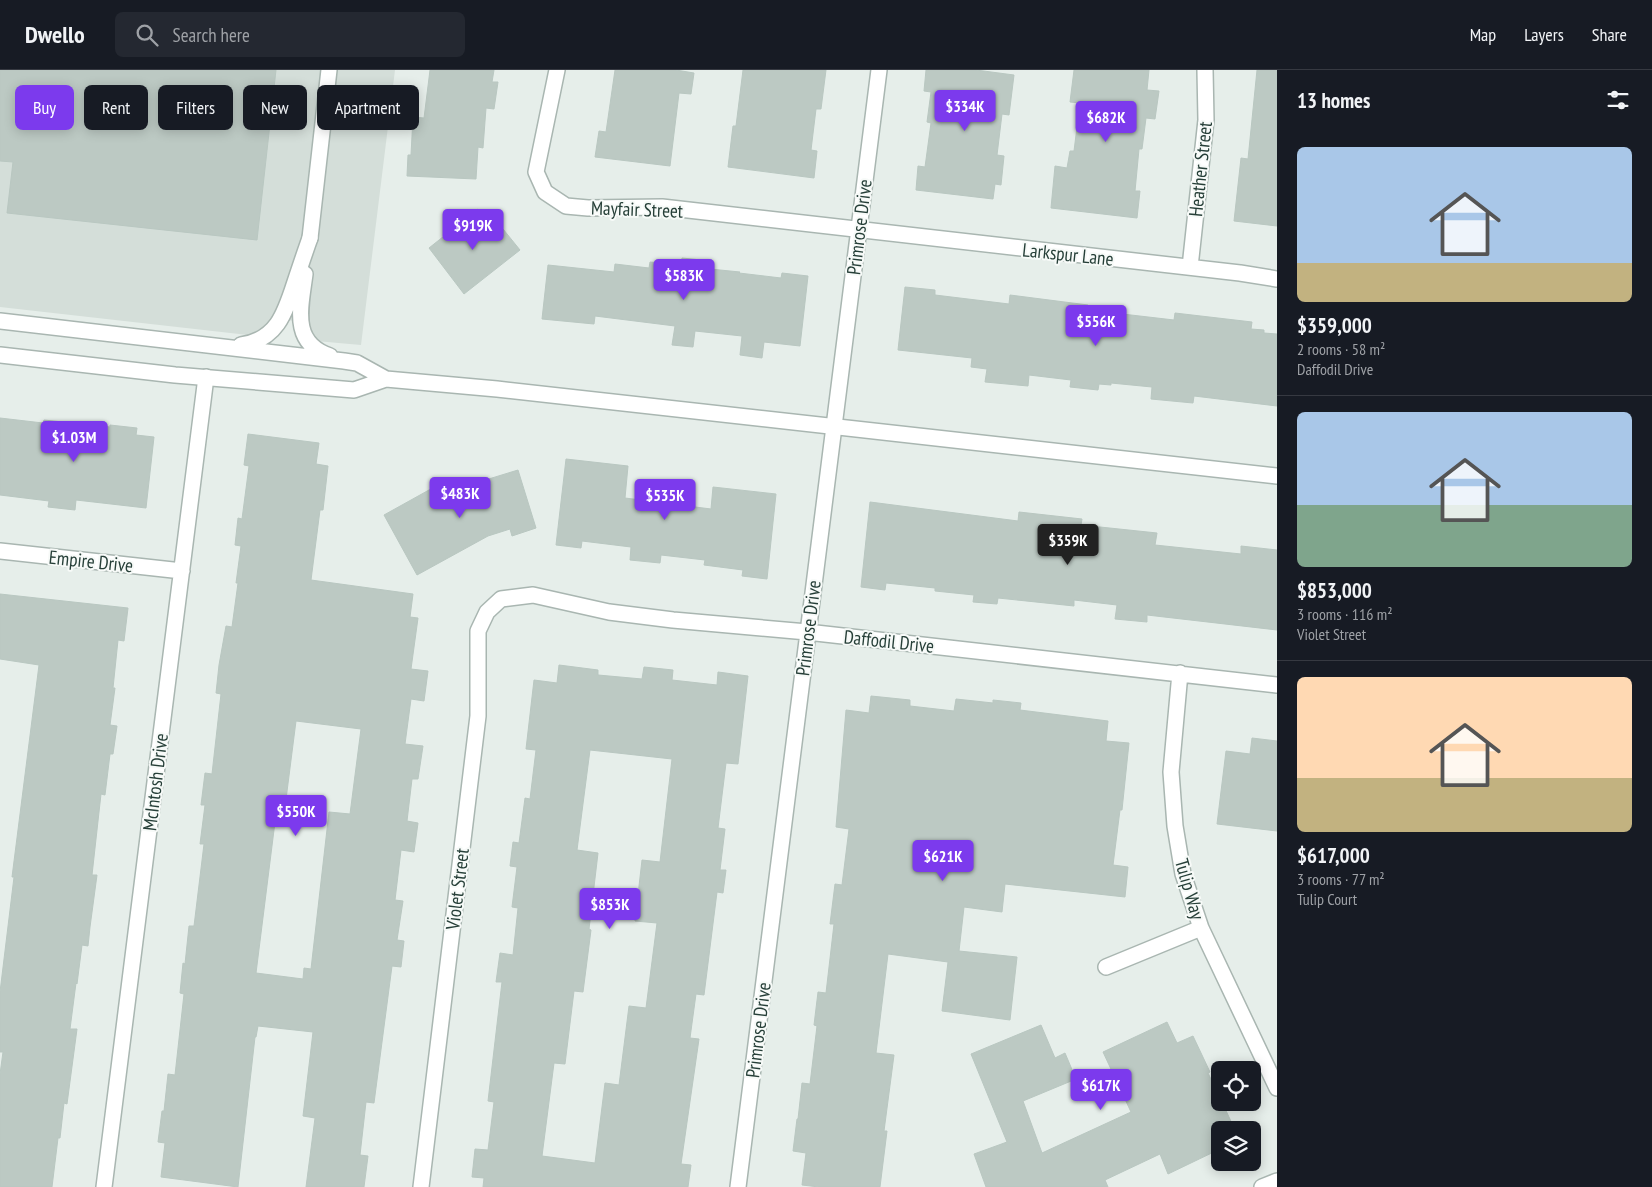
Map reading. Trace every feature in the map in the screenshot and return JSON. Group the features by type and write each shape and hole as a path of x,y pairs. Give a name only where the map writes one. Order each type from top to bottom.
{"street":[{"path":"329,70 300,316 304,337 312,347 317,351 344,361"},
{"name":"Mayfair Street","path":"557,70 536,172 545,192 566,206 588,208 662,207 859,230"},
{"name":"Primrose Drive","path":"738,1187 879,70"},
{"name":"Heather Street","path":"1190,267 1206,120 1205,70"},
{"name":"Larkspur Lane","path":"859,230 1190,267 1277,279"},
{"path":"217,346 243,345 257,342 273,329 283,316 310,238"},
{"path":"0,321 344,361 357,363 386,379 496,389 1277,476"},
{"path":"0,354 206,377 354,390 386,379"},
{"name":"McIntosh Drive","path":"104,1187 206,377"},
{"name":"Empire Drive","path":"0,551 182,571"},
{"name":"Daffodil Drive","path":"502,598 534,595 609,612 673,620 807,632 1277,685"},
{"name":"Violet Street","path":"420,1187 478,716 478,631 487,612 502,598"},
{"name":"Tulip Way","path":"1180,673 1171,772 1174,817 1183,874 1200,928 1277,1088"},
{"path":"1106,967 1200,928"},
{"path":"1262,1187 1277,1181"}],"shaded area":[{"path":"0,70 395,70 393,85 317,85 317,130 388,130 361,345 316,341 312,338 307,322 273,319 270,326 256,334 248,335 0,307"}],"building":[{"path":"0,70 276,70 274,85 243,85 243,130 269,130 257,240 7,213 13,162 0,161"},
{"path":"430,70 494,70 492,82 498,82 494,109 486,108 483,148 478,147 476,179 407,176 408,155 411,155 412,130 419,130 419,118 424,118"},
{"path":"615,70 676,70 694,73 691,94 679,93 670,166 595,157 599,131 606,132"},
{"path":"743,70 826,70 821,109 816,109 811,150 817,151 814,178 728,167 733,126 736,126"},
{"path":"926,70 976,70 1014,75 1009,115 1002,114 997,155 1004,156 1001,185 995,184 993,199 916,190 918,166 925,167 931,123 927,122 931,92 924,91"},
{"path":"1074,70 1149,70 1147,90 1159,91 1155,119 1146,118 1142,149 1139,149 1135,191 1140,191 1137,218 1051,208 1055,166 1067,168 1070,151 1074,151 1080,103 1070,102"},
{"path":"1257,70 1277,70 1277,226 1234,221 1241,158 1248,159"},
{"path":"478,209 497,233 503,229 520,250 464,294 429,248"},
{"path":"682,258 711,261 710,269 781,278 782,273 808,276 800,346 764,342 762,358 740,355 742,336 695,331 693,347 672,345 675,326 595,316 594,324 542,319 548,265 614,272 615,264 649,268 650,262 681,265"},
{"path":"905,287 935,290 935,295 1009,304 1010,295 1088,305 1088,310 1174,320 1175,313 1252,322 1251,329 1277,334 1277,406 1194,396 1193,403 1151,399 1152,387 1111,383 1111,385 1099,384 1098,390 1070,387 1071,380 1029,375 1028,386 985,382 987,369 971,367 972,358 898,350"},
{"path":"0,418 43,423 44,420 137,428 136,435 154,437 146,508 76,500 75,510 48,507 49,501 0,495"},
{"path":"248,434 319,443 316,464 328,466 323,510 320,510 311,580 413,594 410,617 418,618 411,669 428,671 424,701 411,699 405,744 423,746 418,779 412,779 407,821 418,823 414,852 401,850 395,900 403,901 397,940 404,941 401,967 392,966 374,1103 366,1102 360,1155 368,1156 364,1187 306,1187 315,1118 303,1116 313,1032 258,1026 255,1037 238,1187 161,1177 165,1143 158,1142 168,1074 175,1075 184,994 180,993 183,963 185,964 189,926 194,926 204,844 200,844 205,805 201,805 205,773 212,774 221,694 216,693 219,665 226,626 232,627 238,583 236,583 241,546 235,545 238,518 242,519 249,466 244,465","holes":["296,721 361,729 350,814 329,812 311,969 304,968 303,979 256,973 276,814 284,815"]},
{"path":"566,459 628,466 625,498 711,509 713,487 776,494 767,579 742,576 743,570 704,565 705,560 661,555 660,563 630,560 631,547 582,541 581,548 556,545"},
{"path":"518,470 536,528 512,536 510,529 488,536 417,575 384,515 438,485 443,493"},
{"path":"870,502 1018,521 1019,512 1082,519 1081,525 1157,533 1155,545 1241,554 1241,546 1277,550 1277,630 1147,615 1147,622 1115,619 1117,605 1074,600 1074,606 998,598 997,604 973,602 974,595 935,591 935,588 886,583 885,590 861,587"},
{"path":"0,594 128,608 124,641 118,640 113,688 115,688 110,725 117,726 113,754 110,754 105,795 101,794 92,875 97,875 88,946 82,945 76,983 70,1029 77,1029 67,1104 64,1103 52,1187 0,1187 0,1074 3,1052 0,1052 0,992 14,877 12,877 39,665 0,659"},
{"path":"559,665 598,670 598,675 642,679 644,667 673,670 672,680 717,685 718,672 748,676 738,764 726,763 718,828 725,829 720,870 726,870 723,893 717,892 704,995 696,994 690,1038 699,1039 681,1164 691,1165 688,1187 483,1187 484,1178 472,1177 475,1149 488,1150 494,1102 488,1101 502,982 496,982 500,953 513,955 518,908 512,907 517,867 510,866 513,842 519,843 525,798 530,799 536,750 526,749 534,680 557,683","holes":["590,750 672,759 660,862 642,860 635,921 657,923 646,1008 629,1006 619,1085 605,1083 595,1163 542,1156 554,1063 565,1064 574,991 583,992 591,930 589,929 598,853 577,850"]},
{"path":"871,696 910,700 910,706 954,711 956,699 993,703 993,700 1021,703 1020,710 1108,721 1106,741 1129,743 1122,810 1120,810 1113,865 1128,867 1125,897 1005,884 1002,912 964,907 959,951 1017,957 1010,1020 942,1011 948,962 888,954 876,1053 894,1055 884,1131 887,1131 880,1187 819,1187 802,1185 806,1153 793,1151 797,1119 802,1083 810,1084 817,1026 814,1025 818,992 826,993 834,924 830,924 835,884 842,885 849,829 836,827 846,710 869,713"},
{"path":"1252,738 1277,741 1277,831 1217,824 1226,751 1250,754"},
{"path":"1167,1022 1177,1043 1193,1036 1210,1072 1208,1073 1211,1079 1211,1111 1226,1111 1231,1121 1211,1121 1211,1153 1168,1174 1160,1154 1105,1180 1108,1187 986,1187 974,1154 1007,1142 971,1054 1041,1025 1055,1058 1065,1053 1076,1079 1023,1101 1042,1153 1131,1112 1103,1052"}]}
